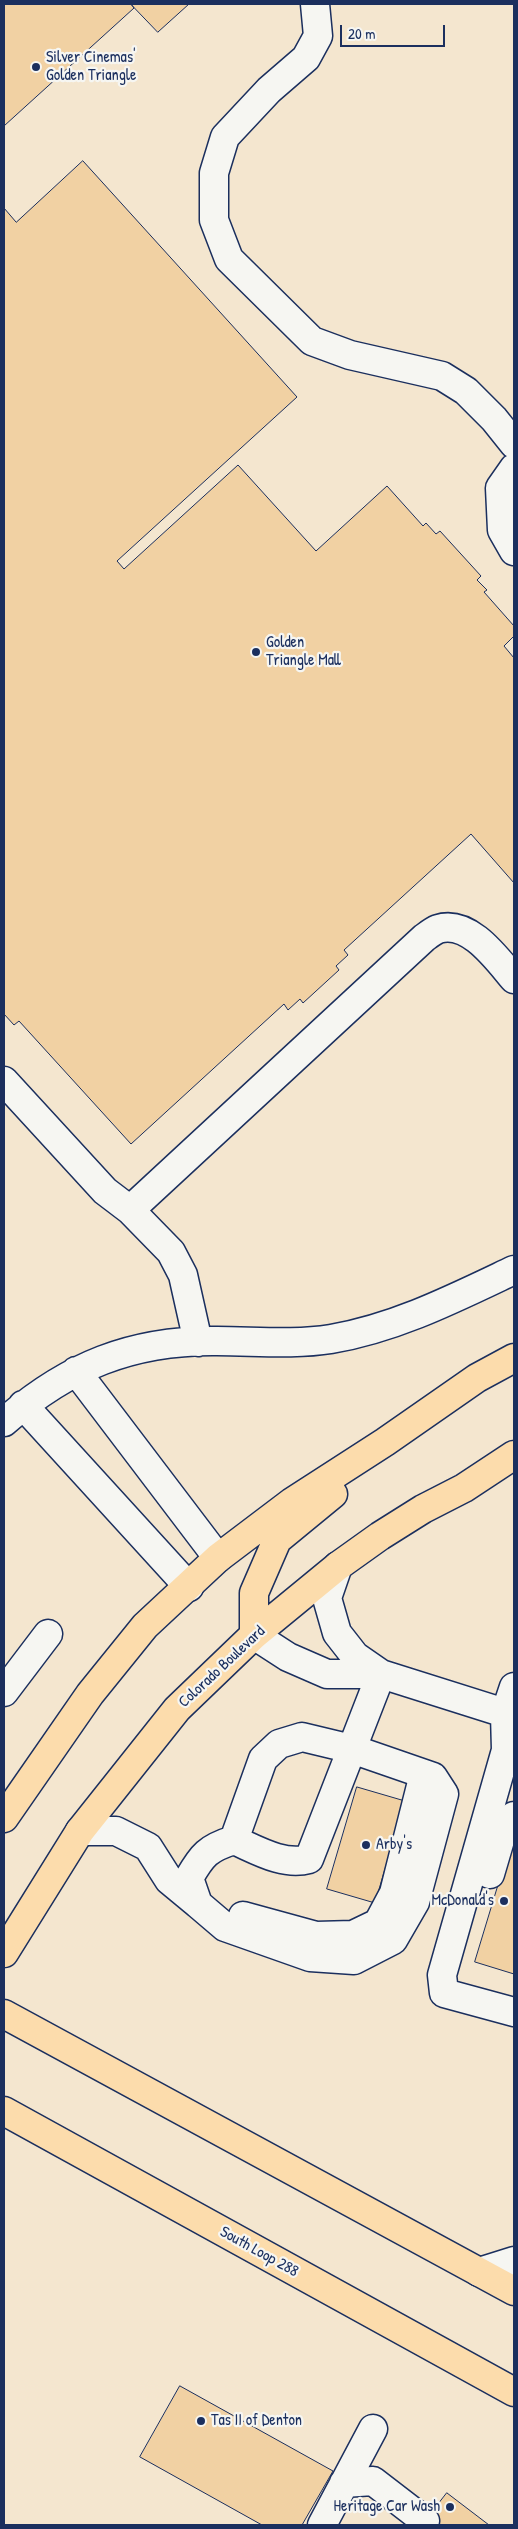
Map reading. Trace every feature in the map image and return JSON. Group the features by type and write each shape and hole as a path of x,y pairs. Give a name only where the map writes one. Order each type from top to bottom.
{"main road":[{"path":"4,1818 90,1694 145,1626 218,1558 292,1502 385,1442 476,1378 514,1358"},
{"path":"254,1635 254,1593 277,1540 321,1503 452,1412 476,1378"},
{"name":"Colorado Boulevard","path":"4,1954 80,1831 177,1709 254,1635 338,1566 394,1527 464,1488 514,1455"},
{"path":"4,2014 514,2291"},
{"name":"South Loop 288","path":"4,2112 514,2392"}],"lane":[{"path":"315,4 318,36 306,58 269,90 225,137 214,173 214,220 229,259 312,341 350,355 442,376 466,390 514,444"},
{"path":"514,468 500,488 502,530 514,551"},
{"path":"130,1210 424,938 438,929 453,929 471,935 490,952 514,979"},
{"path":"4,1081 106,1191 130,1210 171,1252 183,1275 198,1342"},
{"path":"189,1587 13,1414 76,1371 104,1358 154,1345 330,1339 374,1330 436,1307 514,1270"},
{"path":"76,1371 218,1558"},
{"path":"338,1566 327,1598 338,1633 355,1656 381,1674 510,1715"},
{"path":"4,1692 48,1634"},
{"path":"254,1635 288,1657 327,1674 381,1674"},
{"path":"198,1904 189,1878 199,1860 214,1846 234,1840 280,1858 296,1862 309,1859 381,1674"},
{"path":"514,1687 506,1750 442,1975 444,1994 514,2012"},
{"path":"80,1831 116,1831 148,1847 169,1880 225,1927 310,1958 354,1960 393,1940 415,1902 444,1794 433,1777 352,1749 302,1737 279,1744 263,1759 234,1840"},
{"path":"454,1996 500,1840 514,1816"},
{"path":"479,2272 514,2261"},
{"path":"322,2525 373,2429"},
{"path":"344,2483 373,2481 425,2521"}],"shaded area":[{"path":"4,4 514,4 514,2525 4,2525"}],"building":[{"name":"Silver Cinemas' Golden Triangle","path":"4,4 131,4 134,8 4,126"},
{"path":"131,4 189,4 158,32"},
{"name":"Golden Triangle Mall","path":"83,161 297,397 117,561 124,569 238,465 316,551 387,486 423,526 426,523 436,534 440,531 481,576 477,580 487,590 484,592 514,626 514,636 504,646 514,658 514,883 471,834 344,950 348,955 336,966 339,970 303,1003 300,999 288,1010 284,1004 131,1144 19,1021 14,1025 4,1014 4,208 16,222"},
{"name":"Arby's","path":"357,1787 405,1801 375,1903 327,1889"},
{"name":"McDonald's","path":"512,1840 514,1840 514,1974 475,1962"},
{"name":"Tas II of Denton","path":"180,2386 333,2471 302,2525 262,2525 140,2457"},
{"name":"Heritage Car Wash","path":"447,2493 489,2525 422,2525"}],"place":[{"name":"Silver Cinemas' Golden Triangle","path":"36,67"},
{"name":"Golden Triangle Mall","path":"256,652"},
{"name":"Arby's","path":"366,1845"},
{"name":"McDonald's","path":"504,1901"},
{"name":"Tas II of Denton","path":"201,2421"},
{"name":"Heritage Car Wash","path":"450,2507"}]}
